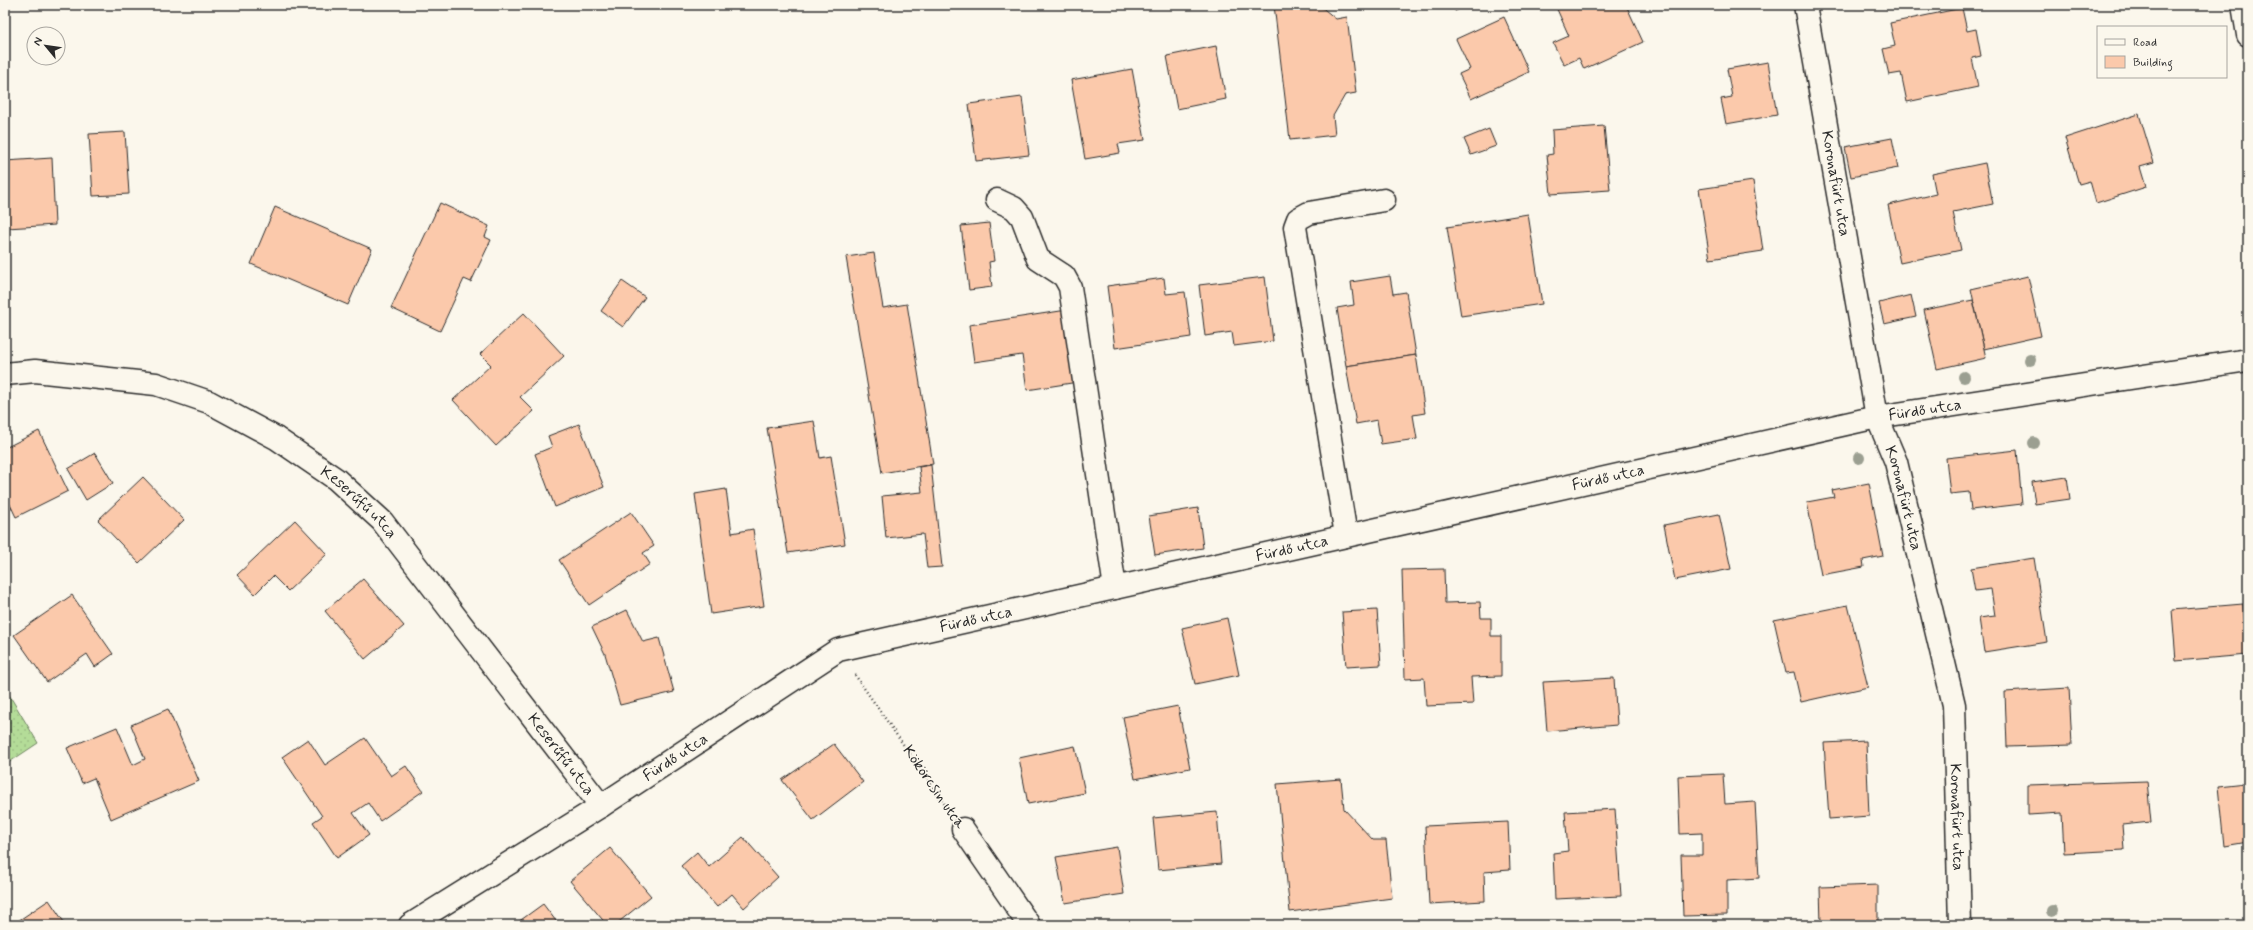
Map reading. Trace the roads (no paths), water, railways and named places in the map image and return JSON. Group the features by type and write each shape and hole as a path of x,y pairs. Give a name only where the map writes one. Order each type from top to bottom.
{"street":[{"name":"Koronafürt utca","path":"1805,5 1876,417 1896,462 1954,705 1960,925"},
{"path":"2243,5 2248,35"},
{"path":"997,200 1014,208 1022,218 1038,259 1064,276 1070,288 1115,588"},
{"path":"1346,535 1295,227 1298,219 1309,213 1384,200"},
{"name":"Fürdő utca","path":"410,925 601,806 838,650 1876,417 2248,360"},
{"name":"Keserűfű utca","path":"5,374 35,371 156,384 209,402 270,434 336,479 382,521 601,806"},
{"name":"Kökörcsin utca","path":"963,829 1029,925"}]}
